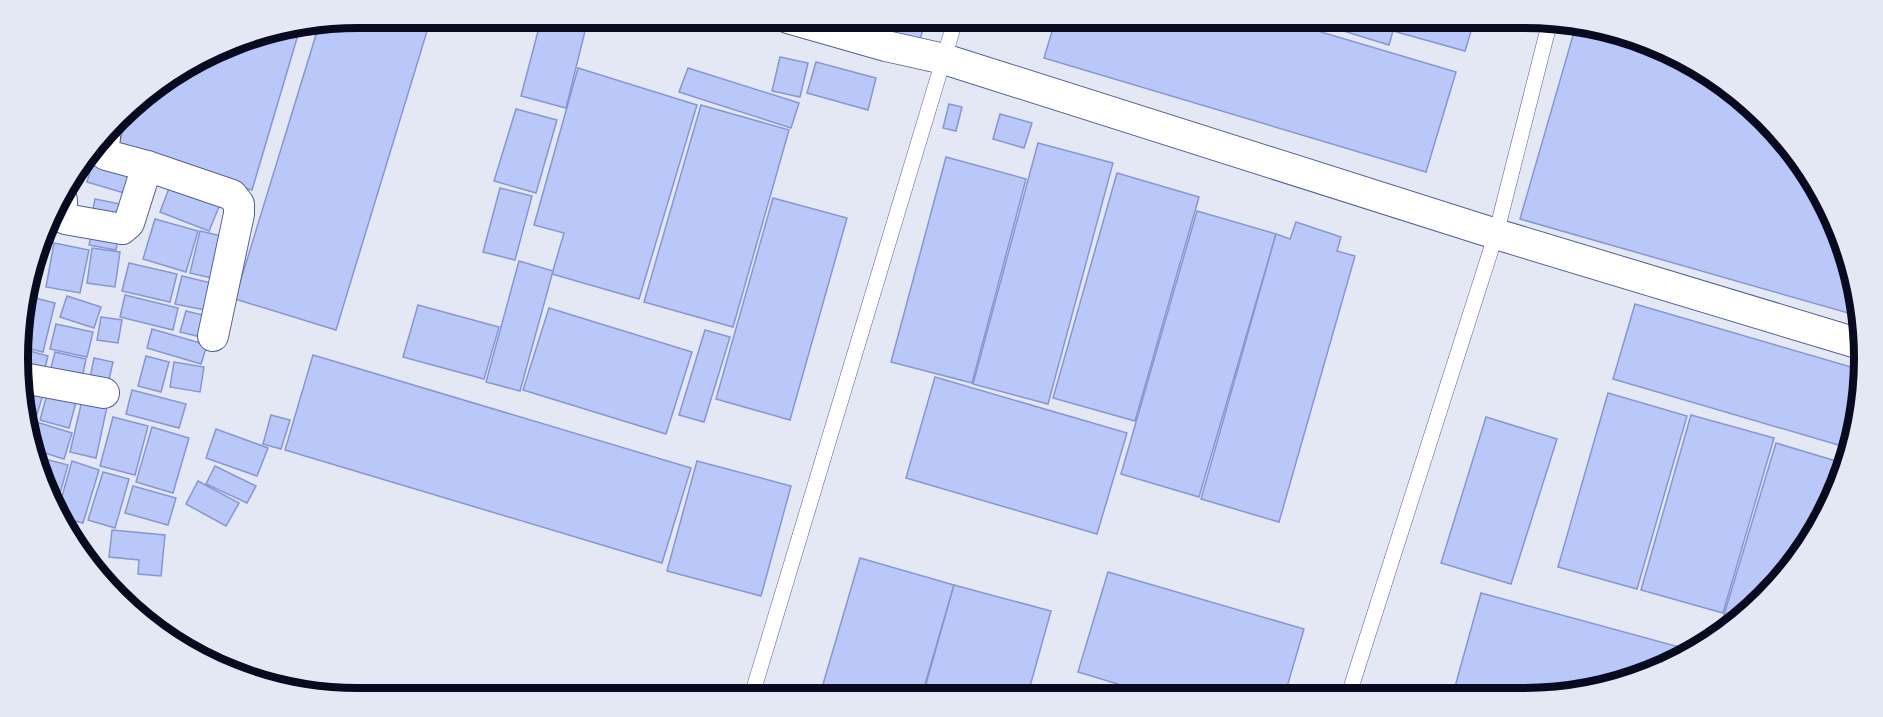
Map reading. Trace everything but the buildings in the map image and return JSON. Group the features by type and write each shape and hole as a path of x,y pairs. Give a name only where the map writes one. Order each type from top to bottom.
{"street":[{"path":"823,28 886,46 944,59 1496,234 1854,342"},
{"path":"104,149 106,155 147,166 232,195 239,204 239,214 213,336"},
{"path":"62,215 65,219 122,229 129,223 147,166"},
{"path":"29,379 104,393"}],"lane":[{"path":"754,688 953,28"},
{"path":"1351,688 1496,234 1548,29"}]}
